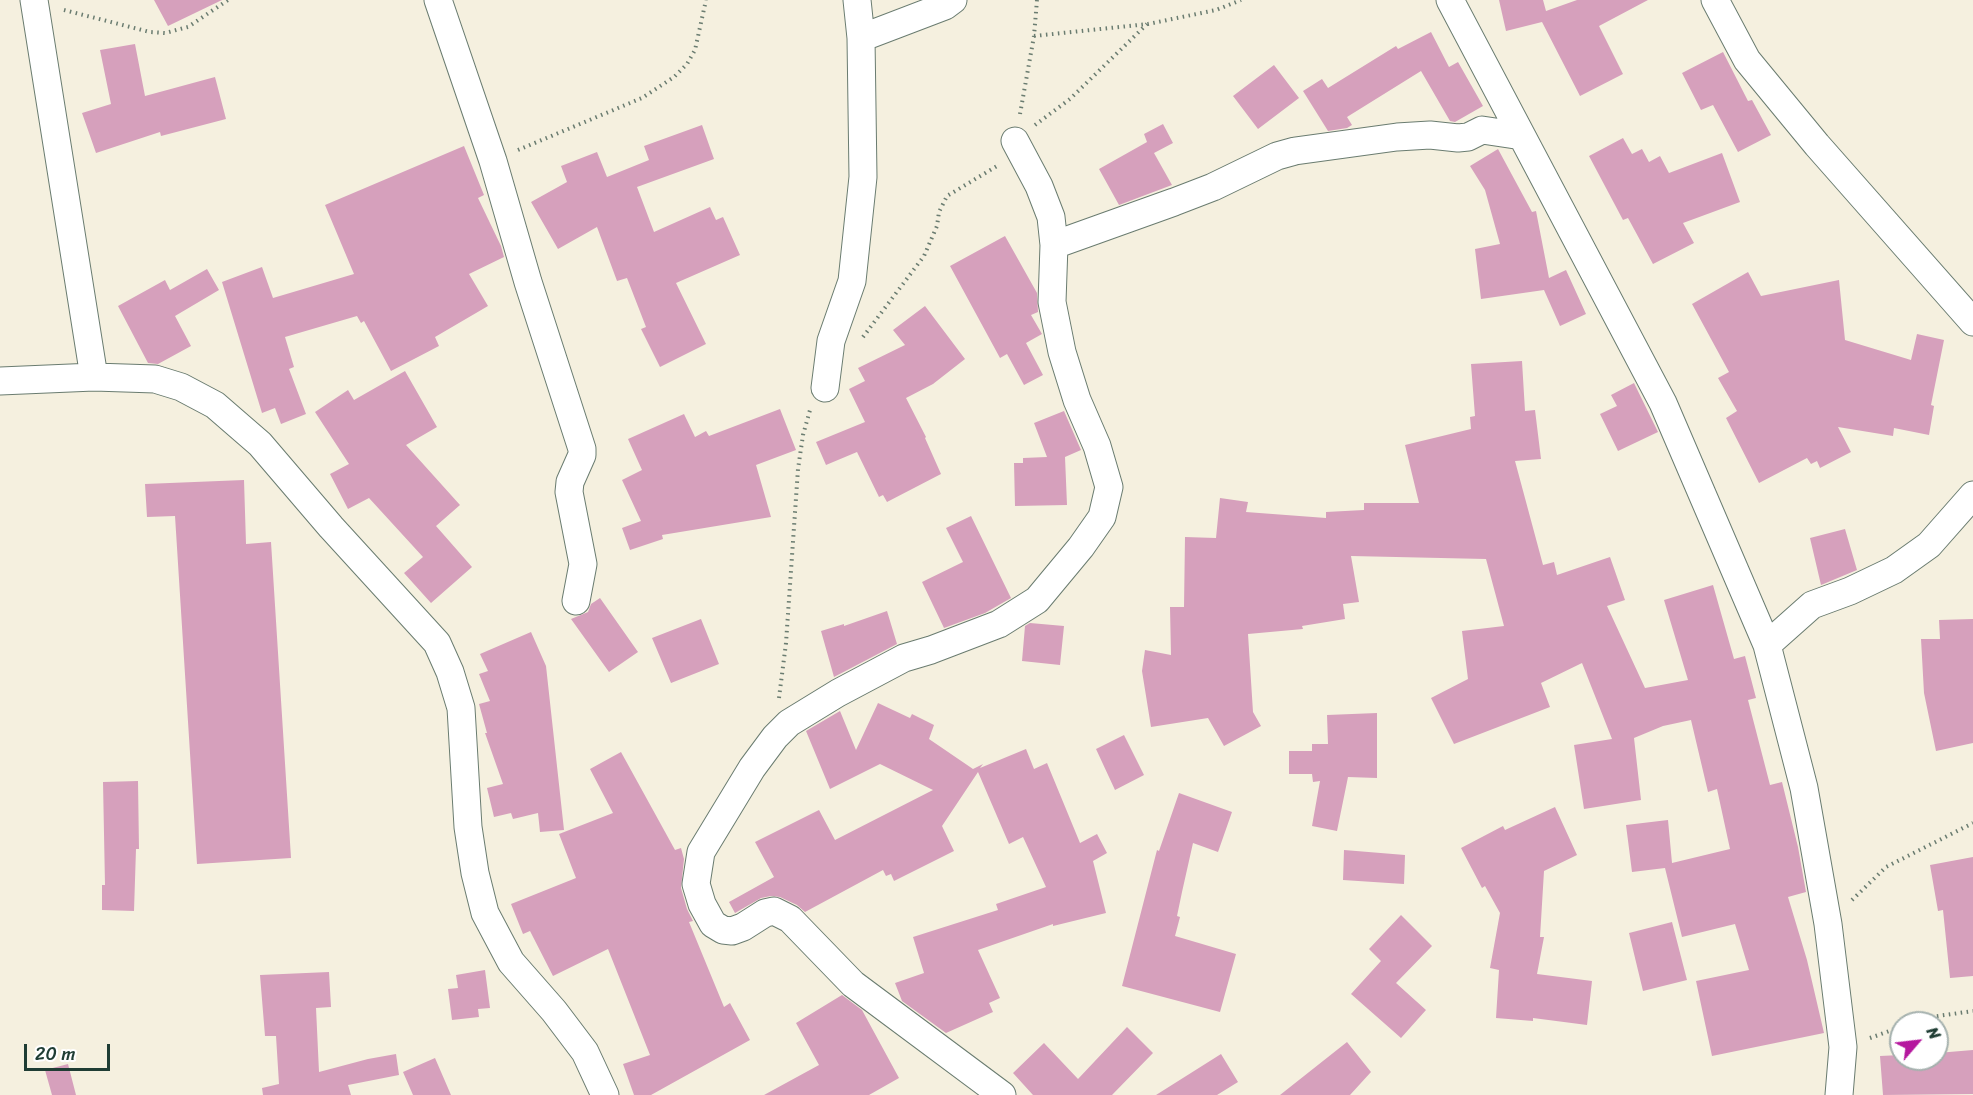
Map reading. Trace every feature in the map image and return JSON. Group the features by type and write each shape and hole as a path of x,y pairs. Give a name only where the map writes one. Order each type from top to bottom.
{"street":[{"path":"438,0 493,161 528,282 582,449 582,455 570,482 569,492 583,564 576,601"},
{"path":"825,388 831,341 852,281 863,177 861,38 856,0"},
{"path":"861,38 945,6 953,0"},
{"path":"1450,0 1664,403 1767,645 1804,788 1828,924 1843,1047 1839,1095"},
{"path":"1715,0 1747,60 1817,146 1973,322"},
{"path":"34,1 94,377"},
{"path":"1054,245 1213,187 1277,156 1294,151 1397,136 1468,137 1482,130 1522,136"},
{"path":"1002,1095 853,984 790,919 774,911 765,913 743,927 732,931 723,930 713,924 702,904 696,884 701,852 746,778 775,737 789,723 887,666 999,624 1037,600 1081,548 1102,516 1109,487 1097,446 1077,400 1062,352 1052,302 1054,245 1051,217 1016,139"},
{"path":"0,381 94,377 155,379 181,387 215,405 260,444 331,527 437,643 450,672 461,708 468,827 475,873 485,913 511,962 554,1011 585,1052 604,1095"},
{"path":"1767,645 1812,605 1850,591 1894,570 1929,545 1973,495"}],"path":[{"path":"34,1 150,32 165,33 188,27 228,0"},
{"path":"493,161 642,98 674,77 695,50 706,0"},
{"path":"1016,139 1034,36 1037,0"},
{"path":"1034,36 1148,24 1216,10 1241,0"},
{"path":"860,341 924,256 947,196 999,165 1016,139 1070,99 1148,24"},
{"path":"775,737 786,643 790,554 802,435 812,404 825,388"},
{"path":"1828,924 1886,867 1973,823"},
{"path":"1949,1014 1973,1011"}],"building":[{"path":"154,0 222,0 168,26"},
{"path":"1499,0 1543,0 1546,11 1577,0 1648,0 1599,26 1623,74 1580,96 1542,22 1506,31"},
{"path":"1431,32 1449,67 1458,62 1483,106 1455,122 1450,121 1421,71 1347,117 1352,125 1328,131 1303,91 1322,79 1328,88 1396,46 1398,49"},
{"path":"135,44 145,96 215,77 226,119 161,136 160,132 96,153 82,113 111,104 100,50"},
{"path":"1723,52 1748,101 1752,100 1771,135 1738,152 1713,105 1701,110 1682,73"},
{"path":"1274,65 1299,98 1258,129 1233,96"},
{"path":"1163,124 1173,143 1154,153 1172,185 1119,205 1099,169 1147,142 1144,134"},
{"path":"702,125 714,159 637,187 654,232 710,207 716,220 723,217 740,255 676,283 706,344 660,367 641,329 646,327 627,278 617,281 597,227 558,249 531,202 567,182 561,166 597,152 607,177 649,160 644,146"},
{"path":"1623,138 1632,154 1642,149 1649,162 1660,156 1669,173 1722,153 1740,202 1683,223 1694,243 1653,264 1628,218 1623,220 1589,156"},
{"path":"464,146 484,195 478,198 504,257 469,274 488,306 435,337 439,346 391,371 364,321 361,323 357,316 285,337 294,367 289,369 306,414 281,424 275,408 262,413 222,282 262,267 273,298 354,274 325,205"},
{"path":"1498,149 1532,212 1536,211 1549,278 1566,270 1586,314 1560,326 1544,290 1481,299 1475,249 1500,244 1485,190 1470,166"},
{"path":"1005,236 1037,293 1038,312 1031,315 1042,334 1026,343 1043,375 1024,385 1007,354 1000,358 950,266"},
{"path":"207,269 219,290 175,316 191,346 158,364 148,363 118,306 165,280 170,290"},
{"path":"1748,272 1761,296 1839,280 1845,340 1911,360 1917,334 1944,340 1931,405 1934,406 1929,435 1894,428 1893,436 1838,427 1851,452 1820,468 1817,461 1811,464 1807,458 1759,483 1726,418 1737,411 1718,378 1729,372 1692,304"},
{"path":"925,306 965,359 933,384 906,398 926,437 941,474 887,502 883,495 879,497 857,452 826,465 816,442 865,422 849,389 865,381 858,368 905,345 893,330"},
{"path":"1522,361 1525,411 1535,410 1541,459 1515,461 1543,565 1554,562 1557,575 1610,557 1625,600 1607,606 1645,688 1688,680 1664,600 1713,585 1734,659 1745,656 1756,698 1748,700 1770,785 1782,782 1798,847 1806,892 1788,897 1807,960 1824,1033 1712,1056 1696,981 1749,970 1735,924 1682,937 1665,868 1632,872 1626,825 1668,820 1672,863 1730,849 1717,789 1708,792 1691,720 1663,726 1634,738 1641,800 1584,809 1574,745 1612,739 1582,663 1541,683 1550,707 1454,744 1431,698 1468,679 1462,631 1504,626 1486,559 1351,556 1359,602 1343,604 1345,619 1302,626 1303,629 1248,634 1253,712 1261,726 1224,746 1208,718 1151,727 1142,671 1145,650 1171,655 1170,607 1184,607 1185,537 1216,538 1220,498 1248,502 1246,512 1326,518 1326,512 1364,510 1364,503 1419,503 1405,445 1471,429 1470,417 1475,416 1471,364"},
{"path":"405,371 437,427 406,445 460,505 436,526 472,567 431,603 404,573 423,557 369,498 348,509 330,474 349,464 315,412 348,390 354,400"},
{"path":"1634,383 1658,432 1618,451 1600,414 1617,406 1611,395"},
{"path":"780,409 796,450 756,465 771,517 662,535 663,539 630,550 622,528 641,521 622,480 642,470 628,439 684,414 695,437 706,431 709,436"},
{"path":"1064,411 1081,450 1065,457 1067,505 1015,506 1014,463 1023,463 1023,458 1047,457 1034,423"},
{"path":"244,480 246,544 271,542 291,858 197,864 175,516 147,517 145,484"},
{"path":"971,516 1011,598 985,613 944,628 922,582 963,562 946,528"},
{"path":"1845,529 1857,570 1821,585 1810,538"},
{"path":"600,598 638,652 609,672 571,619 588,612 591,604"},
{"path":"887,611 897,644 834,677 821,631 844,624 844,626"},
{"path":"701,619 719,664 671,683 652,638"},
{"path":"1973,619 1973,743 1936,751 1924,693 1921,639 1940,639 1939,620"},
{"path":"1030,623 1064,626 1060,665 1022,661 1025,626"},
{"path":"531,632 546,666 564,830 540,832 538,813 513,819 511,813 494,817 487,788 503,784 485,733 487,733 479,704 490,701 479,674 488,671 480,654"},
{"path":"878,703 910,718 912,714 934,725 929,739 973,769 1026,749 1034,769 1047,763 1080,843 1097,834 1107,853 1093,861 1106,913 1053,926 1053,924 978,950 1000,998 989,1003 993,1012 946,1033 902,1001 895,983 924,973 913,937 998,910 996,904 1046,887 1023,837 1009,844 978,772 942,826 954,851 894,881 891,874 886,876 883,870 805,912 797,905 780,897 761,898 735,913 729,902 774,877 755,842 819,810 835,840 933,790 880,764 830,789 806,731 840,711 856,750"},
{"path":"1377,713 1377,778 1348,777 1337,831 1312,826 1320,781 1313,782 1312,774 1289,774 1289,751 1312,751 1312,744 1328,744 1327,715"},
{"path":"1124,735 1144,775 1115,790 1096,749"},
{"path":"621,752 675,850 681,848 684,859 681,888 693,921 689,922 724,1007 730,1003 750,1040 651,1095 634,1095 623,1064 650,1055 608,949 553,976 530,931 523,934 511,904 576,878 559,834 613,813 590,769"},
{"path":"138,781 139,849 136,849 134,911 102,910 102,885 105,885 103,782"},
{"path":"1179,793 1232,812 1218,852 1193,843 1177,916 1180,917 1175,936 1236,954 1220,1012 1122,986 1157,850 1159,851"},
{"path":"1555,807 1577,855 1544,871 1540,937 1544,937 1537,974 1592,981 1587,1025 1533,1018 1533,1021 1496,1018 1499,970 1490,968 1500,913 1485,886 1482,888 1461,848 1503,826 1505,830"},
{"path":"1344,850 1405,855 1404,884 1343,880"},
{"path":"1973,857 1973,976 1950,978 1943,910 1938,911 1930,865"},
{"path":"1401,915 1432,946 1396,983 1426,1010 1401,1038 1351,994 1381,961 1369,949"},
{"path":"1672,922 1687,980 1643,991 1629,933"},
{"path":"485,970 490,1008 478,1009 479,1017 452,1020 448,989 458,988 456,975"},
{"path":"329,972 331,1007 316,1008 319,1072 396,1054 399,1075 348,1085 351,1095 263,1095 262,1088 279,1084 276,1036 265,1036 260,975"},
{"path":"842,995 862,1010 899,1078 869,1095 764,1095 819,1065 796,1023"},
{"path":"1127,1027 1153,1053 1112,1095 1033,1095 1013,1073 1044,1043 1078,1079"},
{"path":"1347,1042 1371,1072 1350,1095 1280,1095"},
{"path":"1973,1050 1973,1094 1883,1095 1880,1056 1889,1056 1889,1071 1949,1071 1949,1052"},
{"path":"1221,1054 1238,1082 1217,1095 1156,1095"},
{"path":"435,1058 451,1095 413,1095 403,1072"},
{"path":"68,1064 76,1095 52,1095 45,1070"}]}
